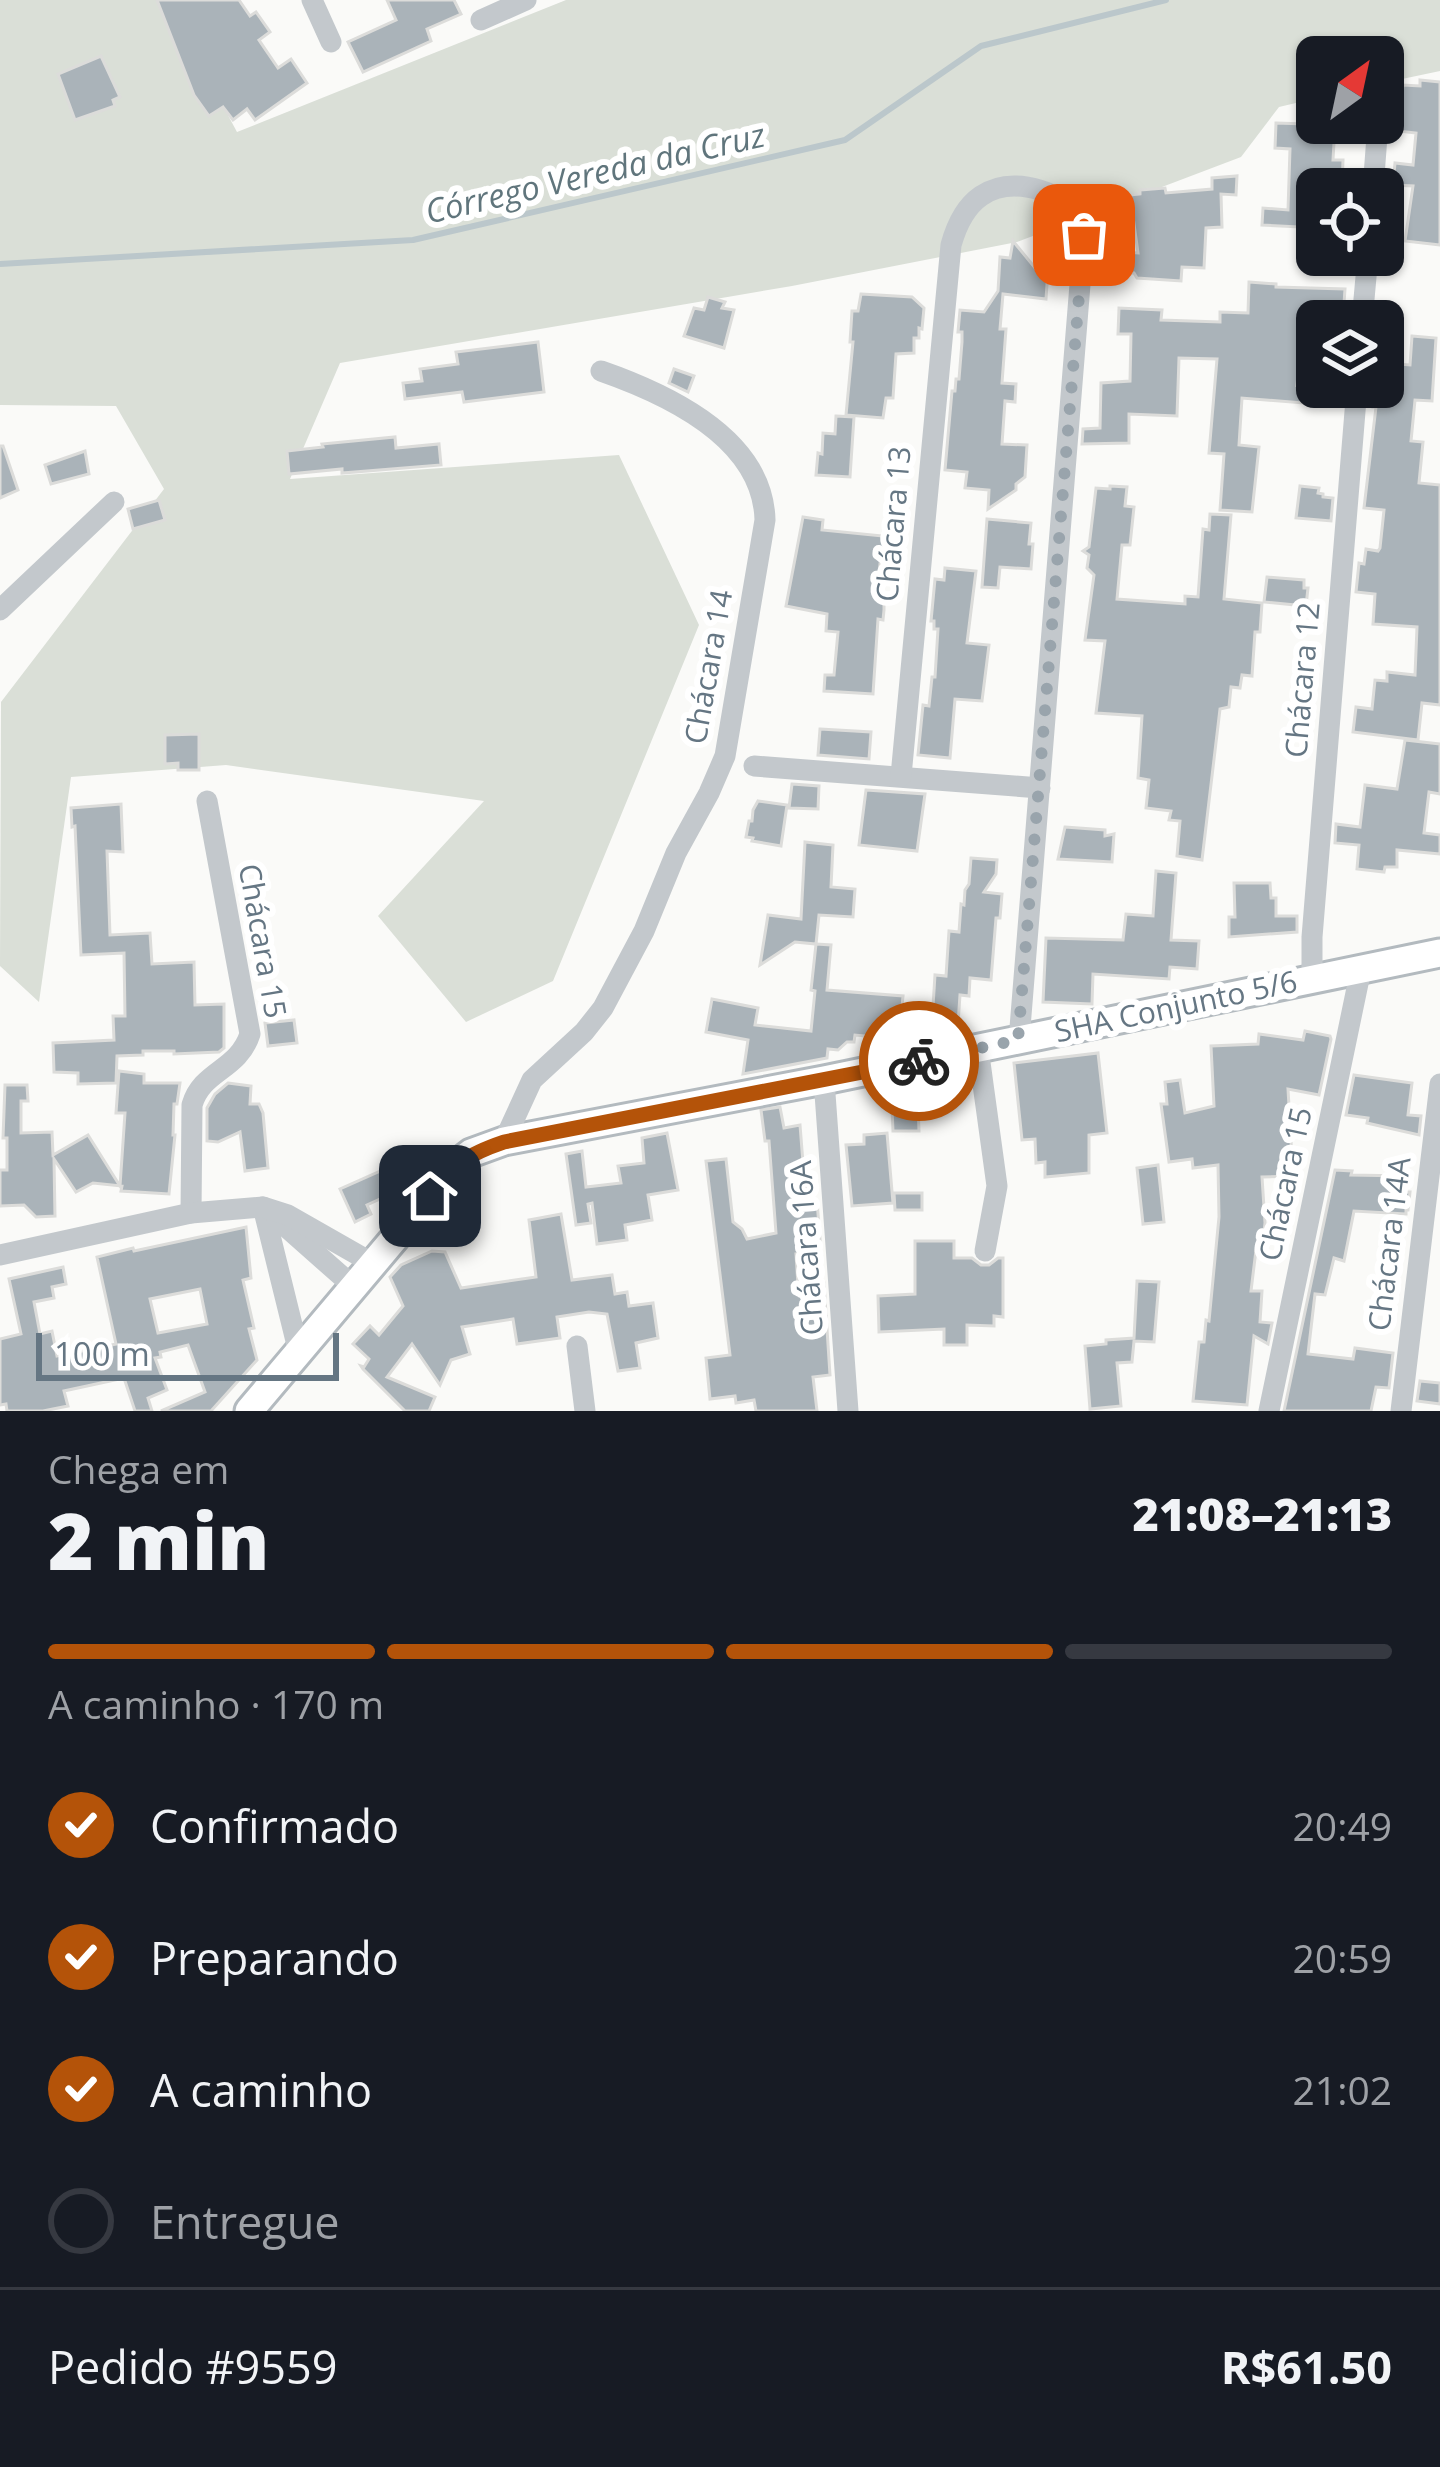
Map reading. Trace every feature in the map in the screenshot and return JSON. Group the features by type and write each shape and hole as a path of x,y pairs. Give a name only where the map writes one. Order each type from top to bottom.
{"street":[{"path":"312,0 331,42"},
{"path":"482,20 526,0"},
{"name":"Chácara 13","path":"902,776 946,276 956,225 978,197 1000,187 1031,187 1073,211 1084,235 1040,788"},
{"name":"Chácara 14","path":"504,1142 532,1080 603,1008 718,773 725,756 765,520 760,491 724,436 649,387 601,371"},
{"name":"Chácara 12","path":"1312,978 1355,408"},
{"path":"0,610 114,502"},
{"path":"754,766 1040,788 1018,1040"},
{"name":"Chácara 15","path":"191,1214 195,1094 242,1054 250,1034 207,801"},
{"name":"SHA Conjunto 5/6","path":"249,1411 458,1162 471,1153 504,1142 1440,953"},
{"name":"Chácara 15","path":"1269,1411 1361,969"},
{"path":"978,1048 997,1186 985,1252"},
{"name":"Chácara 16A","path":"824,1081 848,1411"},
{"name":"Chácara 14A","path":"1400,1411 1440,1084"},
{"path":"263,1207 354,1287"},
{"path":"263,1207 299,1353"},
{"path":"0,1255 191,1214 263,1207 288,1215 374,1264"},
{"path":"577,1346 584,1411"}],"shaded area":[{"path":"0,0 166,0 237,132 566,0 1440,0 1440,71 1404,79 1404,36 1296,36 1296,103 1279,107 1241,157 1017,242 792,286 340,363 290,479 619,455 699,625 553,981 466,1022 378,916 484,801 226,765 71,777 39,1002 0,966 1,702 164,489 116,406 0,405"}],"building":[{"path":"157,0 239,0 250,16 256,12 270,32 259,40 278,68 291,59 307,83 255,120 247,109 233,120 223,107 209,116 194,95"},
{"path":"387,0 454,0 461,14 427,29 431,41 363,72 348,42 396,20"},
{"path":"101,56 120,97 113,100 115,106 75,120 58,74"},
{"path":"1420,80 1440,82 1440,245 1405,241 1413,186 1404,186 1404,168 1395,168 1395,163 1413,165 1416,133 1404,132 1404,85 1420,86"},
{"path":"1276,123 1296,124 1296,144 1334,144 1333,160 1343,160 1343,168 1296,168 1296,227 1262,225 1263,208 1288,210 1290,149 1275,148"},
{"path":"1237,176 1236,195 1221,194 1222,227 1206,228 1204,268 1182,267 1181,281 1120,272 1122,252 1138,253 1130,195 1165,188 1166,193 1212,189 1212,178"},
{"path":"1013,241 1036,269 1048,270 1046,299 1003,294 1002,383 1016,384 1015,402 1005,401 1002,444 1027,445 1025,477 1016,490 988,509 989,490 965,488 967,472 945,470 952,391 959,379 960,310 984,312 998,291 1000,257 1010,258"},
{"path":"1249,282 1345,289 1344,300 1296,300 1296,402 1242,398 1239,445 1259,447 1252,512 1220,510 1224,454 1209,453 1217,359 1179,358 1177,416 1129,414 1129,443 1082,444 1083,429 1100,428 1101,383 1130,381 1131,334 1118,334 1119,308 1162,310 1161,320 1220,322 1220,312 1248,313"},
{"path":"861,294 912,297 924,308 914,353 896,354 893,398 886,398 883,418 846,415 852,311 858,311"},
{"path":"708,297 734,310 724,348 684,336 694,308 704,310"},
{"path":"1412,336 1436,338 1432,401 1415,400 1411,441 1423,442 1419,483 1440,485 1440,705 1422,703 1418,740 1353,732 1356,707 1372,709 1375,680 1387,681 1387,672 1415,675 1417,627 1373,624 1375,594 1356,592 1359,563 1364,564 1366,549 1380,548 1384,510 1364,508 1376,408 1404,408 1404,365 1410,365"},
{"path":"538,342 544,392 464,402 462,392 405,399 403,383 422,381 420,369 458,364 456,352"},
{"path":"674,369 694,376 688,392 669,383"},
{"path":"836,416 854,417 850,477 816,475 823,433 835,434"},
{"path":"395,437 396,448 439,444 441,465 289,474 287,451"},
{"path":"0,446 18,490 0,498"},
{"path":"85,451 89,474 51,484 45,465"},
{"path":"1300,486 1319,488 1323,497 1333,498 1331,521 1296,518"},
{"path":"1127,487 1125,506 1134,507 1130,545 1122,545 1117,599 1185,604 1185,596 1198,597 1203,529 1209,530 1210,514 1231,515 1224,599 1262,603 1252,676 1242,675 1240,688 1231,687 1229,707 1220,709 1202,860 1177,856 1180,821 1169,820 1171,811 1146,808 1149,780 1138,778 1142,716 1096,713 1105,641 1085,640 1094,575 1087,568 1089,555 1083,551 1089,547 1096,488"},
{"path":"159,500 165,520 133,529 128,509"},
{"path":"803,517 823,520 822,530 893,537 891,565 880,564 877,595 884,596 884,610 883,620 878,619 873,694 824,691 825,675 834,675 838,632 826,631 827,614 786,606"},
{"path":"987,519 1031,523 1031,569 1000,567 998,588 982,587"},
{"path":"945,568 976,571 967,643 989,645 982,701 955,699 950,758 918,755 923,705 929,706 935,677 938,629 931,621 935,579 944,580"},
{"path":"1267,577 1304,580 1306,606 1264,602"},
{"path":"820,729 871,732 869,759 818,755"},
{"path":"199,734 199,770 178,770 178,763 165,764 165,735"},
{"path":"1405,740 1440,744 1440,794 1429,792 1424,833 1440,835 1440,854 1397,850 1397,867 1385,867 1384,872 1357,869 1359,845 1335,843 1336,824 1360,827 1365,785 1397,789"},
{"path":"792,784 819,786 818,809 789,808"},
{"path":"866,790 925,794 917,851 859,845"},
{"path":"758,801 787,805 781,846 746,837"},
{"path":"121,804 123,852 107,851 110,935 150,933 152,964 194,962 195,1005 224,1004 224,1048 219,1052 143,1051 143,1055 117,1056 116,1083 78,1084 78,1073 54,1072 53,1043 114,1040 113,1016 125,1016 124,953 81,955 71,808"},
{"path":"1065,827 1114,834 1112,862 1058,859"},
{"path":"805,842 833,845 831,887 855,889 853,917 819,915 816,944 795,942 760,965 768,915 801,919"},
{"path":"971,858 997,860 996,874 984,892 1002,894 991,980 970,978 969,996 960,995 958,1024 932,1022 935,975 946,976 949,931 959,932"},
{"path":"1156,871 1176,873 1171,940 1199,941 1197,969 1170,967 1169,979 1093,974 1092,1004 1043,1002 1046,938 1123,940 1126,914 1153,916"},
{"path":"1234,883 1270,883 1276,916 1297,916 1297,932 1229,937 1229,917 1235,917"},
{"path":"816,944 831,945 827,990 903,996 899,1039 855,1035 854,1042 828,1049 827,1058 743,1074 748,1040 706,1032 712,999 758,1008 755,1025 811,1031"},
{"path":"294,1020 297,1043 268,1046 265,1023"},
{"path":"1305,1031 1331,1039 1319,1095 1288,1089 1293,1176 1262,1177 1265,1223 1251,1291 1262,1291 1260,1322 1272,1323 1268,1344 1254,1336 1247,1405 1193,1401 1199,1342 1204,1342 1209,1321 1219,1217 1218,1165 1193,1168 1192,1159 1169,1162 1161,1104 1167,1104 1165,1082 1180,1080 1185,1113 1214,1106 1211,1046 1258,1044 1259,1034 1303,1040"},
{"path":"1098,1053 1107,1133 1089,1135 1089,1173 1045,1177 1045,1162 1036,1163 1035,1139 1022,1140 1014,1063"},
{"path":"119,1071 144,1074 144,1083 180,1083 174,1104 169,1194 121,1191 125,1113 116,1113"},
{"path":"1354,1075 1412,1083 1408,1115 1421,1116 1419,1135 1346,1115"},
{"path":"917,1079 919,1131 893,1131 891,1085"},
{"path":"228,1083 251,1086 250,1104 259,1104 263,1113 268,1168 245,1171 240,1132 218,1142 207,1141 207,1108"},
{"path":"5,1085 27,1085 28,1101 21,1101 21,1133 52,1132 53,1155 88,1135 120,1186 93,1183 76,1192 54,1159 55,1216 36,1217 24,1205 0,1206 0,1170 7,1170"},
{"path":"780,1107 784,1128 800,1125 806,1201 817,1201 821,1252 796,1254 798,1285 824,1283 830,1375 813,1377 817,1411 756,1411 754,1400 710,1399 706,1358 730,1355 706,1161 726,1159 733,1222 747,1239 776,1233 769,1141 765,1141 761,1110"},
{"path":"667,1133 678,1190 648,1195 652,1220 625,1225 627,1240 597,1244 592,1203 588,1204 591,1223 576,1225 566,1154 582,1151 586,1187 621,1183 618,1166 644,1163 642,1138"},
{"path":"887,1133 893,1203 852,1206 846,1145 864,1144 864,1135"},
{"path":"394,1165 404,1188 367,1205 371,1214 355,1222 340,1189"},
{"path":"1158,1165 1164,1222 1143,1224 1137,1168"},
{"path":"1335,1170 1352,1171 1351,1175 1406,1176 1408,1210 1406,1214 1354,1211 1344,1261 1334,1258 1325,1295 1315,1294 1308,1354 1353,1359 1355,1348 1393,1353 1389,1388 1376,1387 1371,1411 1284,1411"},
{"path":"894,1193 922,1193 922,1210 895,1210"},
{"path":"561,1214 572,1280 612,1275 615,1294 627,1292 629,1306 653,1303 658,1338 636,1343 640,1368 618,1371 607,1314 589,1312 557,1317 560,1338 517,1344 513,1319 462,1327 470,1354 451,1360 440,1385 412,1344 387,1377 435,1397 429,1411 405,1411 363,1369 369,1359 353,1344 370,1326 379,1335 403,1306 390,1277 401,1265 432,1251 445,1252 461,1288 536,1277 529,1220"},
{"path":"246,1227 251,1278 243,1280 257,1360 211,1411 161,1411 205,1392 188,1345 160,1352 161,1357 155,1358 167,1390 148,1398 152,1411 135,1411 124,1378 64,1391 68,1406 7,1411 6,1404 0,1405 0,1339 21,1334 9,1279 63,1267 66,1284 52,1287 54,1298 34,1302 40,1334 52,1331 57,1356 116,1344 97,1257","holes":["200,1289 207,1324 158,1333 150,1299"]},
{"path":"915,1241 954,1241 954,1258 972,1258 981,1265 1003,1258 1003,1317 994,1316 994,1326 967,1325 967,1345 944,1345 944,1329 879,1332 878,1296 915,1294"},
{"path":"1137,1281 1159,1282 1154,1342 1134,1341 1132,1362 1117,1363 1121,1406 1090,1409 1085,1346 1134,1338"},
{"path":"1420,1381 1440,1383 1440,1404 1417,1401"}],"waterway":[{"name":"Córrego Vereda da Cruz","path":"0,264 413,240 845,140 981,46 1166,0"}],"way so far":[{"path":"919,1061 1018,1040 1084,235"}],"route":[{"path":"430,1196 458,1162 504,1142 919,1061"}]}
